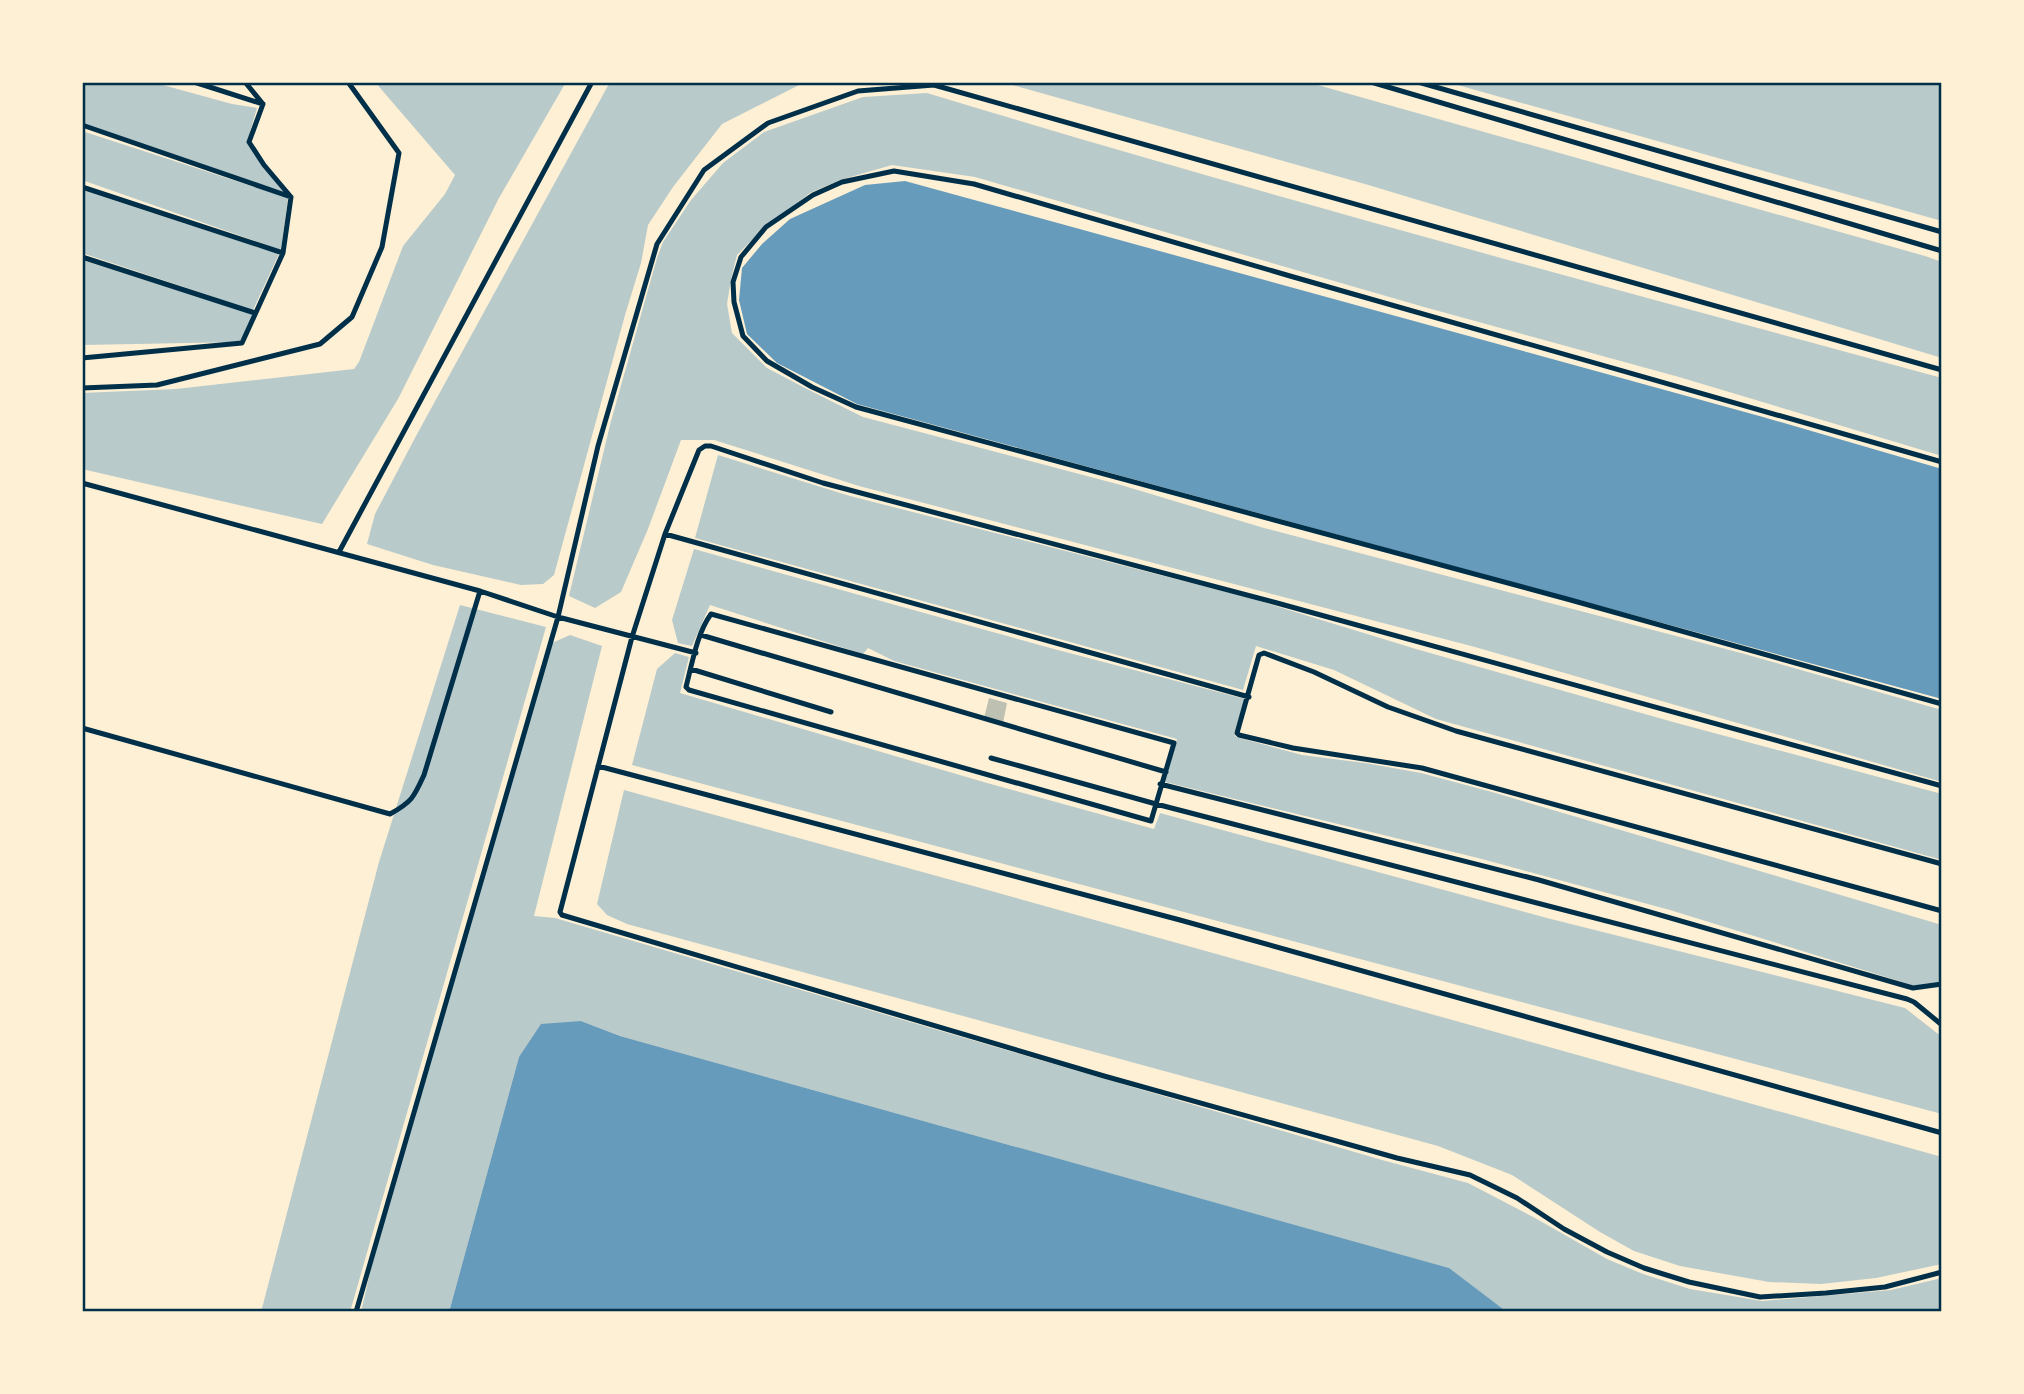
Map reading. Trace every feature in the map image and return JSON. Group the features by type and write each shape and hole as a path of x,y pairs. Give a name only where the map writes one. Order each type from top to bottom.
{"lane":[{"path":"194,82 263,104"},
{"path":"245,82 263,104"},
{"path":"82,388 157,385 271,358 320,344 352,317 382,247 399,153 348,82"},
{"path":"339,552 592,82"},
{"path":"1371,82 1942,251"},
{"path":"1418,82 1942,232"},
{"path":"356,1312 558,617 598,446 657,244 704,170 768,122 858,92 934,85 1942,370"},
{"path":"263,104 249,142 264,165 292,197"},
{"path":"82,125 292,197"},
{"path":"1942,462 974,184 894,171 842,182 813,195 791,210 766,228 741,257 733,282 734,302 743,336 767,360 812,387 856,407 1567,599 1942,704"},
{"path":"82,187 283,253"},
{"path":"82,358 242,343 283,253 292,197"},
{"path":"82,257 255,313"},
{"path":"1942,786 1250,596 823,483 705,446 699,450 665,534 632,637 560,912 561,915 1104,1076 1397,1158 1469,1175 1517,1198 1564,1229 1607,1252 1644,1268 1689,1282 1760,1297 1885,1287 1942,1272"},
{"path":"82,483 480,591 558,617 696,653"},
{"path":"665,534 1249,696"},
{"path":"82,728 390,814 414,798 424,775 480,591"},
{"path":"713,614 1174,743 1151,821 688,690 686,687 701,635 709,615 713,614"},
{"path":"701,635 1166,772"},
{"path":"1942,864 1456,731 1388,707 1314,672 1264,653 1259,655 1237,733 1239,736 1293,748 1422,768 1942,911"},
{"path":"691,669 831,712"},
{"path":"991,758 1156,804 1907,999 1942,1025"},
{"path":"598,766 1180,920 1942,1133"},
{"path":"1160,784 1539,880 1913,988 1942,984"}],"shaded area":[{"path":"82,82 152,82 232,104 257,108 247,142 286,193 82,123"},
{"path":"375,82 566,82 499,198 398,399 322,524 82,469 82,393 176,389 354,369 403,246 445,194 455,175"},
{"path":"610,82 805,82 722,124 673,187 648,225 641,263 554,575 543,584 521,585 433,565 367,544 375,514 416,436"},
{"path":"1002,82 1307,82 1925,256 1942,262 1942,358 1365,184"},
{"path":"1447,82 1942,82 1942,221"},
{"path":"927,93 1306,204 1942,378 1942,456 1679,377 1424,307 975,177 892,165 840,180 810,193 765,227 737,255 727,304 732,333 767,368 863,417 1121,485 1264,528 1741,653 1942,710 1942,782 1475,647 859,486 714,440 681,440 621,592 595,608 569,596 611,421 657,258 663,242 691,200 723,163 764,132 863,97"},
{"path":"82,131 288,198 281,250 82,180"},
{"path":"82,190 279,254 253,310 82,253"},
{"path":"82,260 253,314 241,342 82,345"},
{"path":"718,455 850,496 1250,598 1416,649 1673,722 1942,794 1942,860 1436,719 1334,670 1256,646 1243,690 695,538"},
{"path":"694,549 1245,699 1234,733 1236,737 1302,755 1421,773 1942,925 1942,982 1915,986 1670,910 1478,858 1165,782 1177,739 894,661 868,648 863,654 710,605 692,646 678,643 672,620"},
{"path":"460,605 546,627 350,1312 261,1312 379,862"},
{"path":"570,635 602,646 534,916 555,918 1468,1183 1607,1259 1690,1289 1762,1301 1891,1290 1942,1278 1942,1312 1507,1312 1448,1268 620,1036 581,1021 519,1057 449,1312 361,1312 376,1247 552,643"},
{"path":"675,653 689,657 680,693 987,783 1154,829 1160,813 1547,918 1905,1008 1942,1037 1942,1114 632,765 657,669"},
{"path":"624,790 1942,1157 1942,1264 1876,1278 1821,1284 1769,1282 1680,1266 1634,1251 1512,1175 1438,1146 627,924 607,915 597,904"}],"water":[{"path":"905,181 1763,417 1942,469 1942,699 857,404 777,363 747,334 739,300 742,268 762,244 790,219 865,185"},
{"path":"581,1021 620,1036 1449,1268 1507,1312 449,1312 519,1057 541,1024"}],"building":[{"path":"989,698 1007,703 1003,723 984,718"}]}
